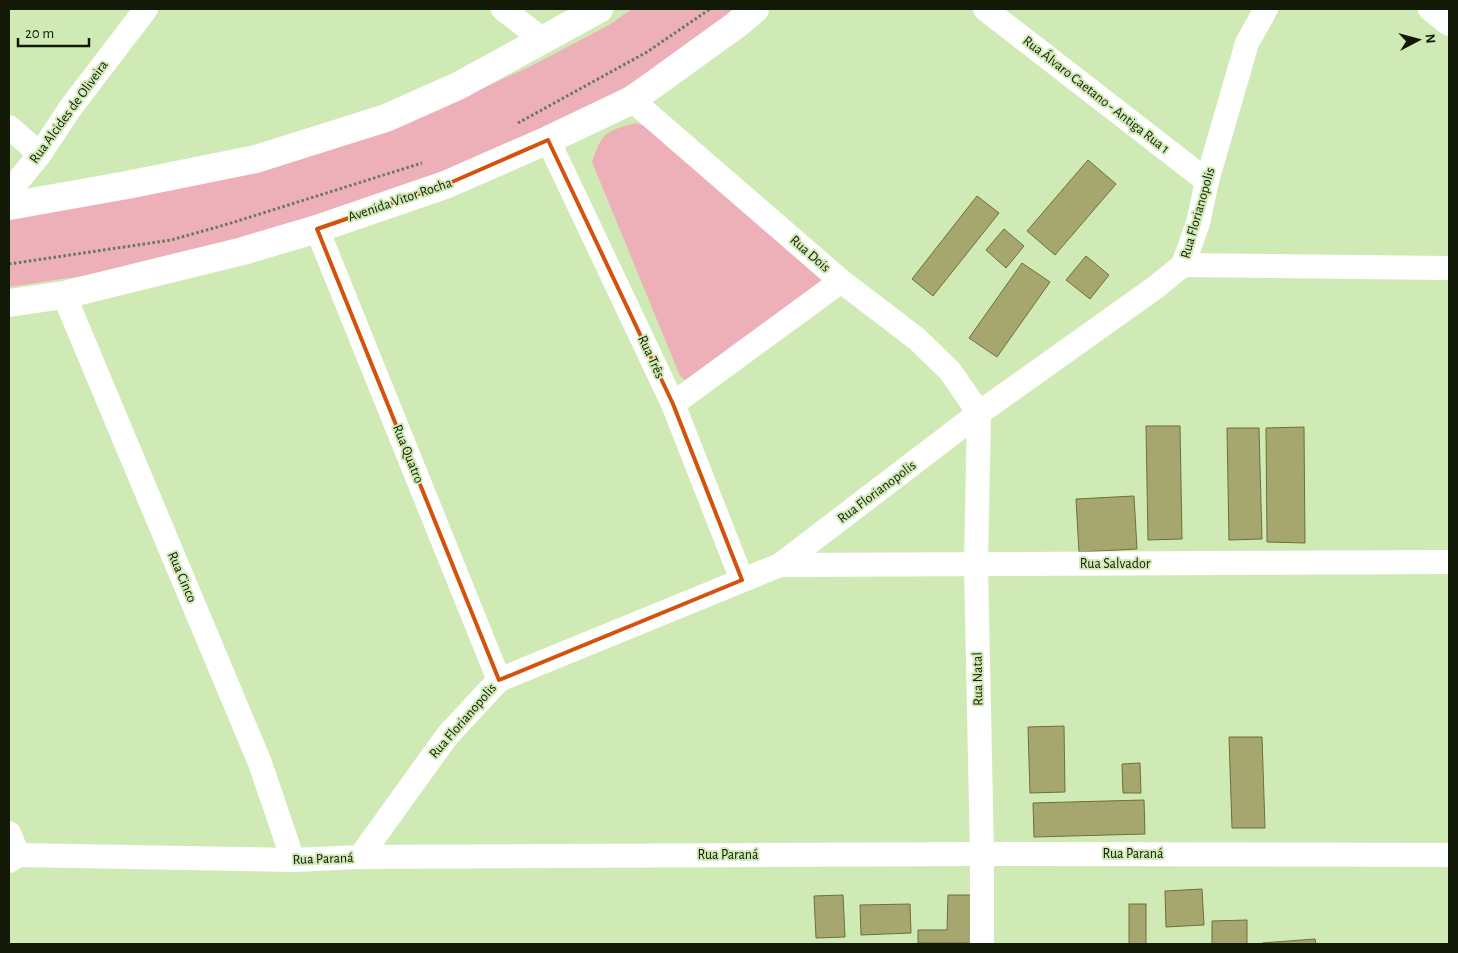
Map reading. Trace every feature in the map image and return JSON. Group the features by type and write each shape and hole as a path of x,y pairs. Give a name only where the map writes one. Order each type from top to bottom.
{"street":[{"name":"Rua Alcides de Oliveira","path":"9,192 40,154 71,107 146,9"},
{"path":"503,9 543,40"},
{"path":"9,206 127,185 265,156 386,118 458,86 599,9"},
{"name":"Avenida Vitor Rocha","path":"9,303 64,295 243,251 445,185 548,140 632,100 736,25 755,9"},
{"name":"Rua Álvaro Caetano - Antiga Rua 1","path":"985,9 1207,181"},
{"name":"Rua Florianopolis","path":"360,858 446,736 499,680 780,565 979,414 1156,287 1183,265 1198,223 1207,181 1247,43 1266,9"},
{"path":"1430,9 1449,24"},
{"name":"Rua Dois","path":"632,100 841,281 917,339 950,371 979,414"},
{"path":"9,127 40,154"},
{"name":"Rua Três","path":"548,140 673,404 742,580"},
{"name":"Rua Quatro","path":"317,228 499,680"},
{"path":"1183,265 1449,268"},
{"path":"673,404 841,281"},
{"name":"Rua Cinco","path":"64,295 256,754 293,860"},
{"name":"Rua Natal","path":"979,414 976,565 982,944"},
{"name":"Rua Salvador","path":"780,565 1449,562"},
{"path":"9,832 13,858"},
{"name":"Rua Paraná","path":"13,858 293,860 982,854 1449,855"}],"path":[{"path":"512,126 647,52 710,9"},
{"path":"9,264 172,240 425,162"}],"highlighted area":[{"path":"548,140 673,404 742,580 499,680 317,229 445,185"}],"shaded area":[{"path":"632,9 741,9 728,20 624,88 555,126 446,175 339,210 197,251 95,274 9,287 9,217 419,117 529,67 609,25"},
{"path":"636,123 650,128 822,280 817,291 687,382 680,376 592,162 599,144 606,134 618,128"}],"building":[{"path":"1088,160 1116,184 1055,255 1027,231"},
{"path":"977,196 999,213 933,296 912,279"},
{"path":"1004,229 1024,246 1006,268 986,250"},
{"path":"1086,256 1109,275 1090,299 1066,280"},
{"path":"1022,263 1050,282 997,357 969,338"},
{"path":"1146,426 1180,426 1182,539 1148,540"},
{"path":"1304,427 1305,543 1267,542 1266,428"},
{"path":"1227,428 1259,428 1262,539 1229,540"},
{"path":"1134,496 1137,549 1079,552 1076,499"},
{"path":"1064,726 1065,792 1030,793 1028,727"},
{"path":"1229,737 1262,737 1265,828 1232,828"},
{"path":"1140,763 1141,793 1123,793 1122,764"},
{"path":"1144,800 1145,834 1034,837 1033,803"},
{"path":"1202,889 1204,925 1166,927 1165,891"},
{"path":"843,895 845,937 816,938 814,896"},
{"path":"948,895 971,895 971,943 918,943 918,930 947,930"},
{"path":"910,904 911,933 861,935 860,905"},
{"path":"1129,904 1146,904 1146,944 1129,944"},
{"path":"1247,920 1247,944 1212,944 1212,921"},
{"path":"1315,939 1316,944 1262,944 1262,943"}]}
